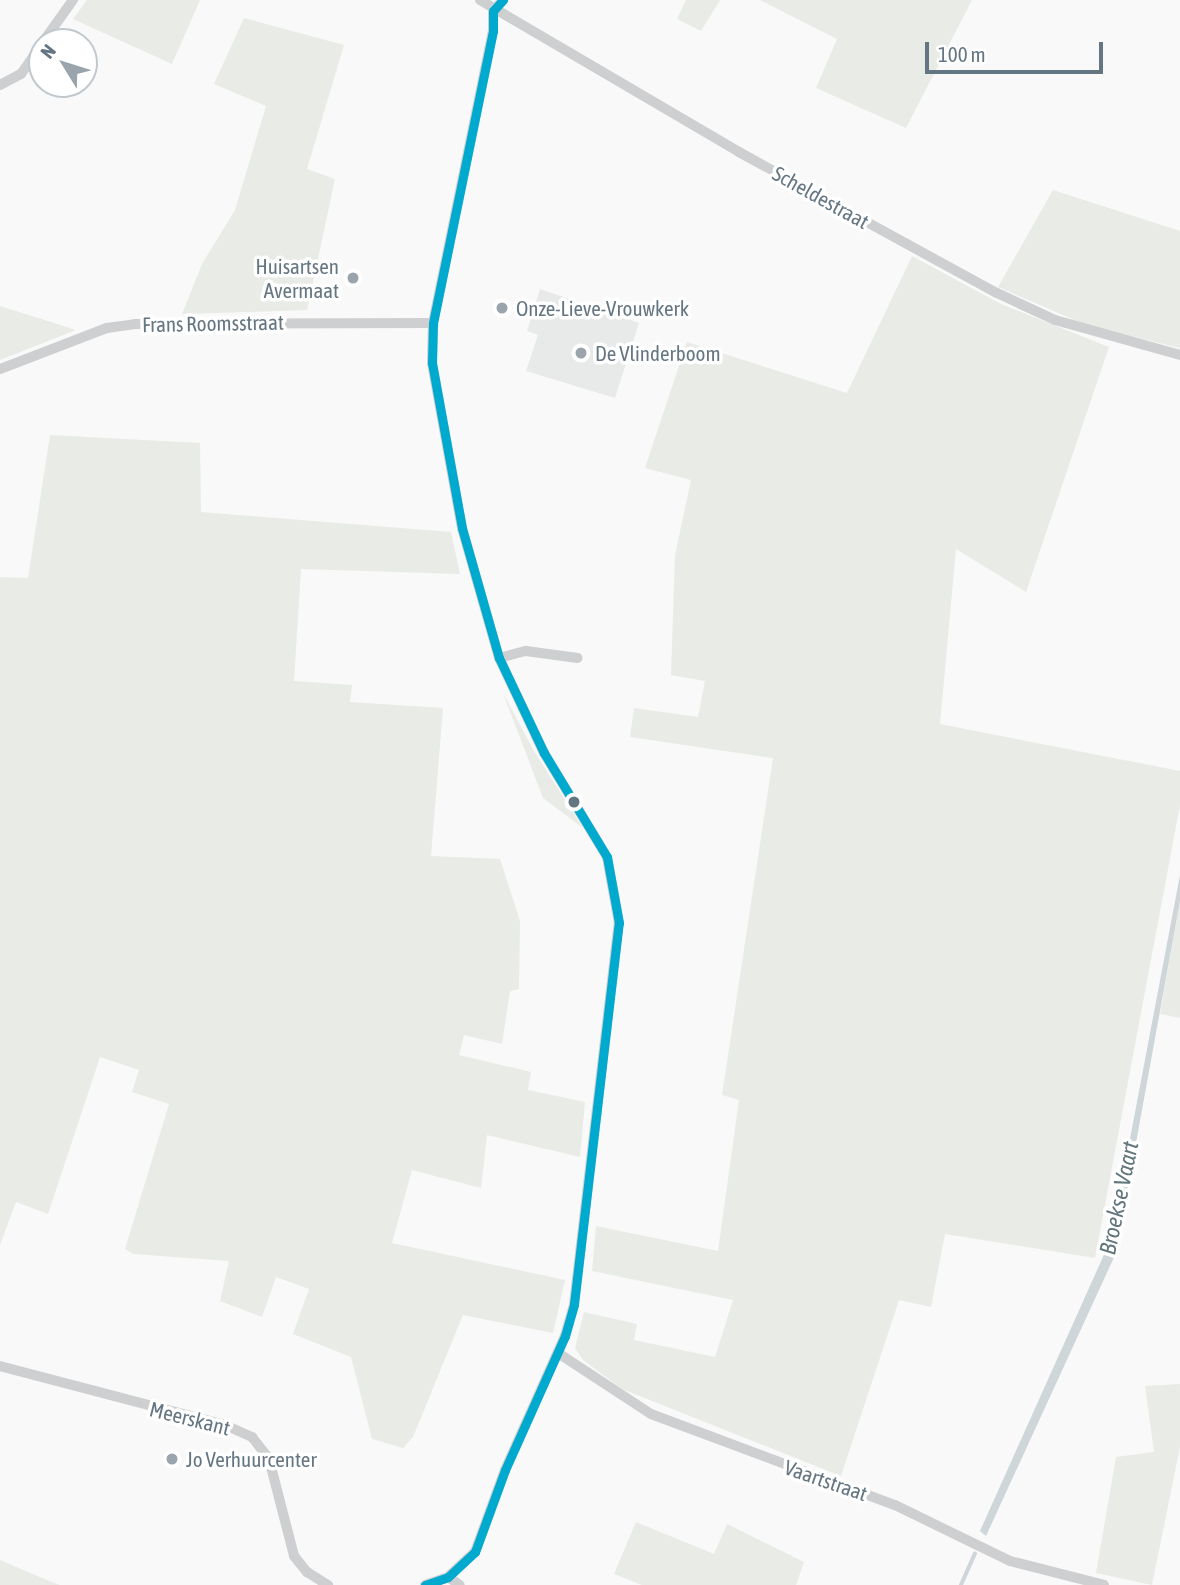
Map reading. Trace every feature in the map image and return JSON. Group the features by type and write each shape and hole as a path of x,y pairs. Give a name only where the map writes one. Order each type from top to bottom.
{"street":[{"path":"53,28 73,0"},
{"name":"Scheldestraat","path":"480,0 493,11 998,293 1055,320 1180,355"},
{"path":"425,1585 448,1577 461,1568 483,1538 505,1470 558,1353 574,1304 619,923 618,897 594,828 544,753 499,658 460,517 435,383 433,323 493,31 493,11 503,0"},
{"path":"0,85 22,74 28,65"},
{"name":"Frans Roomsstraat","path":"0,369 107,328 135,324 433,323"},
{"path":"499,658 526,650 578,658"},
{"name":"Vaartstraat","path":"558,1353 651,1414 895,1505 979,1546 1046,1574 1104,1585"},
{"name":"Meerskant","path":"0,1366 225,1425 252,1437 269,1458 294,1556 307,1572 328,1585"},
{"path":"448,1577 460,1585"}],"shaded area":[{"path":"87,0 200,0 172,64 98,30 98,28 73,19"},
{"path":"686,0 720,0 701,31 677,19"},
{"path":"760,0 972,0 906,128 816,88 837,39"},
{"path":"244,18 344,45 307,169 335,179 307,310 182,314 202,264 235,210 266,106 214,84"},
{"path":"1053,190 1180,231 1180,348 1086,325 998,287"},
{"path":"912,256 1001,304 1109,347 1026,592 956,549 940,724 1180,771 1180,805 1095,1258 945,1234 931,1307 899,1300 841,1476 622,1389 583,1360 575,1348 584,1312 637,1324 634,1340 715,1357 733,1300 592,1271 596,1226 718,1251 739,1100 722,1095 773,758 630,737 634,708 698,717 705,681 671,675 675,555 691,480 645,468 687,342 847,393"},
{"name":"De Vlinderboom","path":"540,289 639,323 615,398 526,371 538,335 527,331"},
{"path":"0,306 76,330 0,360"},
{"path":"50,435 200,443 201,512 451,532 460,574 301,569 294,681 352,685 350,702 443,708 431,856 500,859 520,921 519,989 510,991 502,1044 464,1035 459,1055 531,1072 528,1090 585,1102 580,1157 487,1135 481,1188 412,1170 392,1243 565,1280 553,1333 463,1315 413,1437 403,1448 372,1439 351,1357 293,1334 309,1289 276,1277 262,1317 220,1301 229,1261 133,1254 125,1249 169,1104 132,1092 139,1070 100,1057 48,1214 16,1202 0,1245 0,577 28,578"},
{"path":"503,693 534,751 583,828 543,798"},
{"path":"1180,901 1180,1018 1160,1014"},
{"path":"1180,1384 1180,1447 1152,1585 1096,1573 1116,1457 1154,1452 1145,1386"},
{"path":"636,1522 714,1554 727,1524 804,1562 796,1585 642,1585 614,1574"},
{"path":"0,1560 42,1578 60,1585 0,1585"}],"water":[{"path":"1180,875 1180,901 1116,1253 986,1536 980,1531 1111,1239"}],"waterway":[{"name":"Broekse Vaart","path":"961,1585 975,1554"}],"transit line":[{"path":"425,1585 448,1577 475,1552 505,1470 565,1336 574,1304 619,923 607,857 544,753 499,658 462,528 432,363 433,323 493,31 493,11 503,0"}],"place":[{"name":"Huisartsen Avermaat","path":"353,278"},
{"name":"Onze-Lieve-Vrouwkerk","path":"502,308"},
{"name":"De Vlinderboom","path":"581,353"},
{"name":"Jo Verhuurcenter","path":"172,1459"}]}
